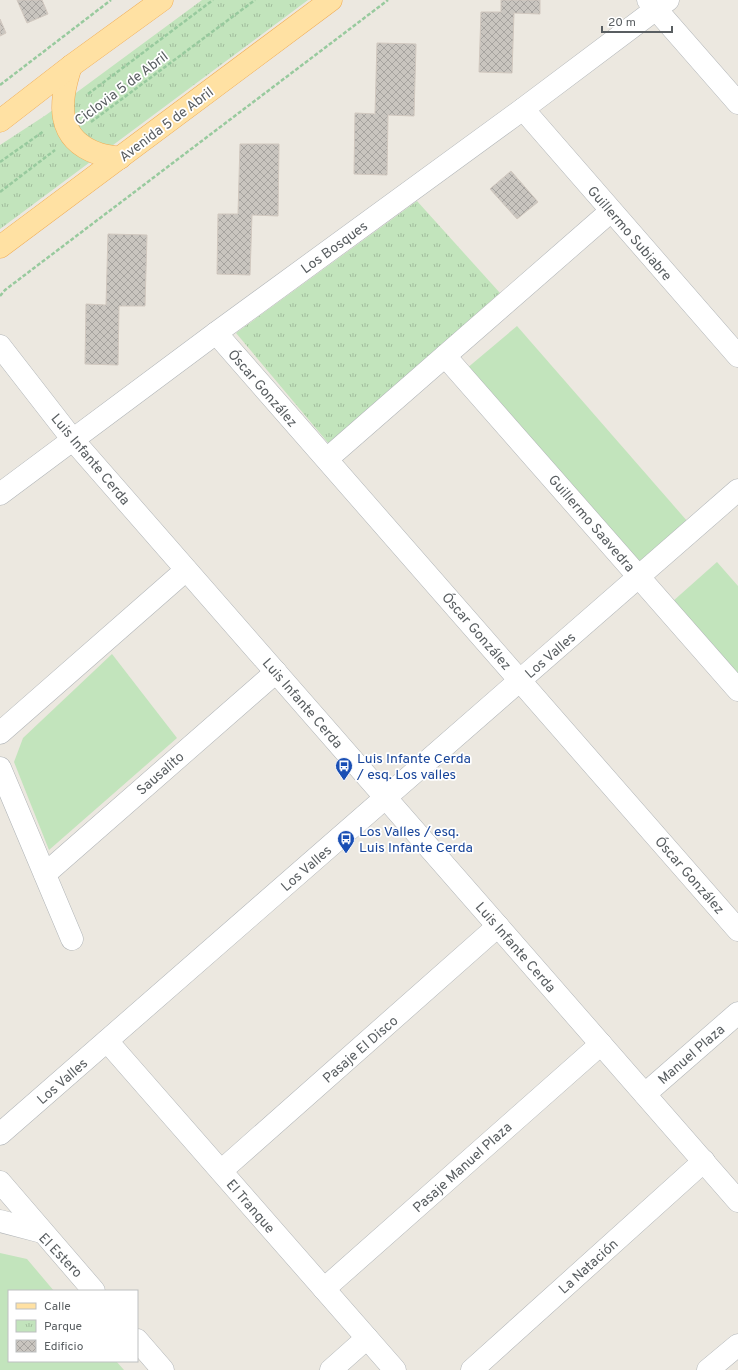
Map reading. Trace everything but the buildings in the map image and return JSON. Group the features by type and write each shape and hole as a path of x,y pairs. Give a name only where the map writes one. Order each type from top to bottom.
{"main road":[{"path":"0,120 162,0"},
{"name":"Avenida 5 de Abril","path":"0,247 331,0"},
{"path":"71,66 64,86 62,111 72,137 88,150 120,158"}],"street":[{"path":"657,3 738,103"},
{"name":"Los Bosques","path":"0,494 216,333 522,109 657,3"},
{"name":"Guillermo Subiabre","path":"522,109 738,356"},
{"path":"326,459 611,211"},
{"name":"Óscar González","path":"216,333 738,930"},
{"name":"Luis Infante Cerda","path":"0,346 73,440 738,1200"},
{"name":"Guillermo Saavedra","path":"445,356 738,690"},
{"name":"Los Valles","path":"0,1134 738,490"},
{"path":"0,732 186,570"},
{"name":"Sausalito","path":"45,874 276,672"},
{"path":"0,768 72,939"},
{"name":"Pasaje El Disco","path":"221,1171 498,926"},
{"name":"Manuel Plaza","path":"645,1094 738,1013"},
{"name":"El Tranque","path":"107,1041 395,1370"},
{"name":"Pasaje Manuel Plaza","path":"324,1289 601,1044"},
{"name":"La Natación","path":"472,1370 704,1162"},
{"path":"0,1182 42,1232"},
{"name":"El Estero","path":"0,1221 42,1232 93,1290"},
{"path":"331,1370 367,1338"},
{"path":"138,1341 163,1370"},
{"path":"708,1370 738,1345"}],"path":[{"path":"0,84 111,0"},
{"path":"86,96 213,0"},
{"name":"Ciclovia 5 de Abril","path":"0,192 255,0"},
{"path":"0,296 18,280 388,0"},
{"path":"0,162 44,131 72,137"}],"green space":[{"path":"202,0 308,0 0,229 0,145 46,115"},
{"path":"417,201 500,293 329,444 236,333"},
{"path":"517,326 688,522 638,565 466,369"},
{"path":"717,562 738,586 738,678 672,602"},
{"path":"112,654 177,738 49,850 14,762 23,738"},
{"path":"0,1253 27,1259 53,1290 8,1290 8,1362 117,1362 124,1370 0,1370"}],"place":[{"name":"Luis Infante Cerda / esq. Los valles","path":"344,781"},
{"name":"Los Valles / esq. Luis Infante Cerda","path":"346,854"}]}
